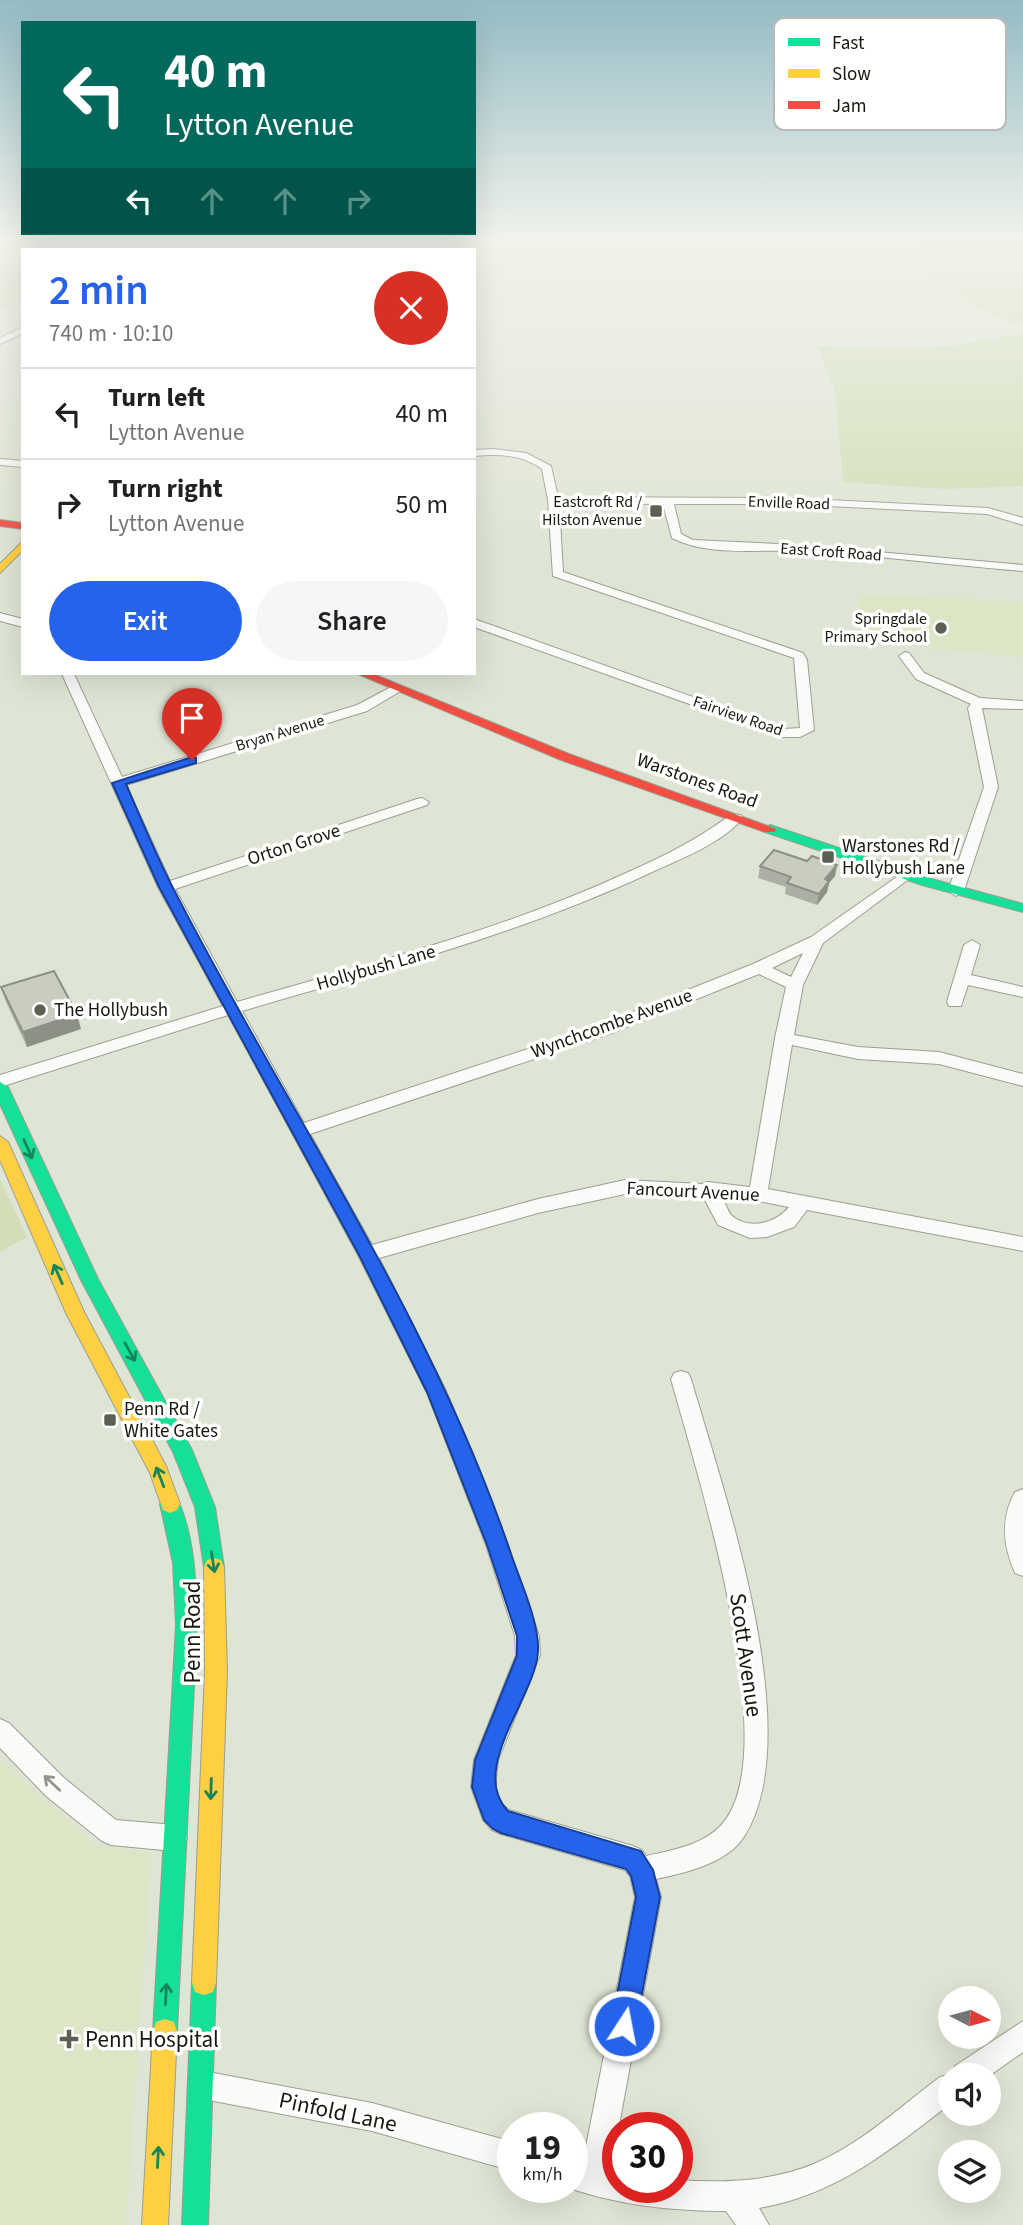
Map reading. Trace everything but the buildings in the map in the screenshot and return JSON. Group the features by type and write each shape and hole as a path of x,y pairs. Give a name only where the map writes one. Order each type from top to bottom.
{"main road":[{"path":"0,523 21,526"},
{"path":"0,570 21,546"},
{"name":"Warstones Road","path":"366,675 537,747 736,818 904,876 1023,908"},
{"name":"Penn Road","path":"0,1087 90,1280 182,1450 205,1507 216,1579 216,1671 195,2225"},
{"name":"Penn Road","path":"0,1142 75,1313 159,1472 176,1521 185,1576 185,1643 155,2225"}],"street":[{"path":"476,453 510,453 542,463 550,474 553,500"},
{"path":"0,463 21,464"},
{"name":"Enville Road","path":"553,500 789,501 988,511 1008,515 1023,522"},
{"name":"Fairview Road","path":"476,624 782,733 800,733 807,730 799,656 561,576 556,571 553,500"},
{"name":"East Croft Road","path":"668,501 676,536 699,545 799,548 1023,568"},
{"path":"0,617 21,622"},
{"path":"926,667 909,662 926,680 978,702 1023,705"},
{"path":"68,675 166,887 367,1254 437,1392 497,1545 527,1636 528,1655 486,1760 483,1787 492,1811 501,1821 633,1859 641,1870 648,1897 595,2180"},
{"name":"Bryan Avenue","path":"118,783 362,708 398,689"},
{"path":"956,891 991,787 975,708 978,702"},
{"name":"Orton Grove","path":"166,887 422,802"},
{"name":"Hollybush Lane","path":"0,1081 523,923 653,867 736,818"},
{"name":"Wynchcombe Avenue","path":"299,1131 606,1029 759,968 817,940 904,876"},
{"path":"758,1194 783,1038 796,985 817,940"},
{"path":"955,1002 972,945"},
{"path":"759,968 796,985"},
{"path":"962,978 1023,992"},
{"path":"783,1038 858,1053 939,1058 1023,1080"},
{"name":"Fancourt Avenue","path":"367,1254 538,1206 625,1187 708,1189 758,1194 1023,1244"},
{"path":"708,1189 725,1220 750,1231 767,1230 788,1222 802,1203"},
{"name":"Scott Avenue","path":"641,1870 693,1857 723,1841 738,1825 750,1797 757,1768 751,1656 742,1606 681,1379"},
{"path":"1023,1499 1014,1520 1014,1532 1023,1566"},
{"path":"0,1731 55,1787 111,1832 174,1838 209,1834"},
{"path":"983,2063 1023,2035"},
{"name":"Pinfold Lane","path":"161,2087 200,2084 372,2117 497,2152"},
{"path":"693,2195 732,2196 782,2188 822,2176 858,2154 938,2096"},
{"path":"732,2196 754,2225"}],"shaded area":[{"path":"1023,344 1023,486 946,489 843,482 835,390 817,346 906,349"},
{"name":"Springdale Primary School","path":"859,594 1023,602 1023,657 860,642"},
{"path":"0,1179 27,1237 0,1252"},
{"name":"Penn Hospital","path":"0,1760 96,1845 152,1853 126,2225 0,2225"}],"traffic: fast":[{"path":"770,829 927,882 1023,908"},
{"path":"0,1087 90,1280 182,1450 205,1507 214,1567"},
{"path":"165,2031 187,1625 184,1563 170,1504"},
{"path":"195,2225 204,1983"}],"traffic: slow":[{"path":"0,570 21,546"},
{"path":"0,1142 75,1313 159,1472 170,1504"},
{"path":"204,1983 216,1671 214,1567"},
{"path":"155,2225 165,2031"}],"traffic: jam":[{"path":"0,523 21,526"},
{"path":"366,675 565,757 770,829"}],"place":[{"name":"Eastcroft Rd / Hilston Avenue","path":"656,511"},
{"name":"Springdale Primary School","path":"941,628"},
{"name":"Warstones Rd / Hollybush Lane","path":"828,857"},
{"name":"The Hollybush","path":"40,1010"},
{"name":"Penn Rd / White Gates","path":"110,1420"},
{"name":"Penn Hospital","path":"69,2039"}],"route":[{"path":"192,760 118,783 166,887 367,1254 437,1392 517,1599 527,1636 528,1655 486,1760 483,1787 492,1811 501,1821 633,1859 641,1870 648,1897 624,2026"}]}
